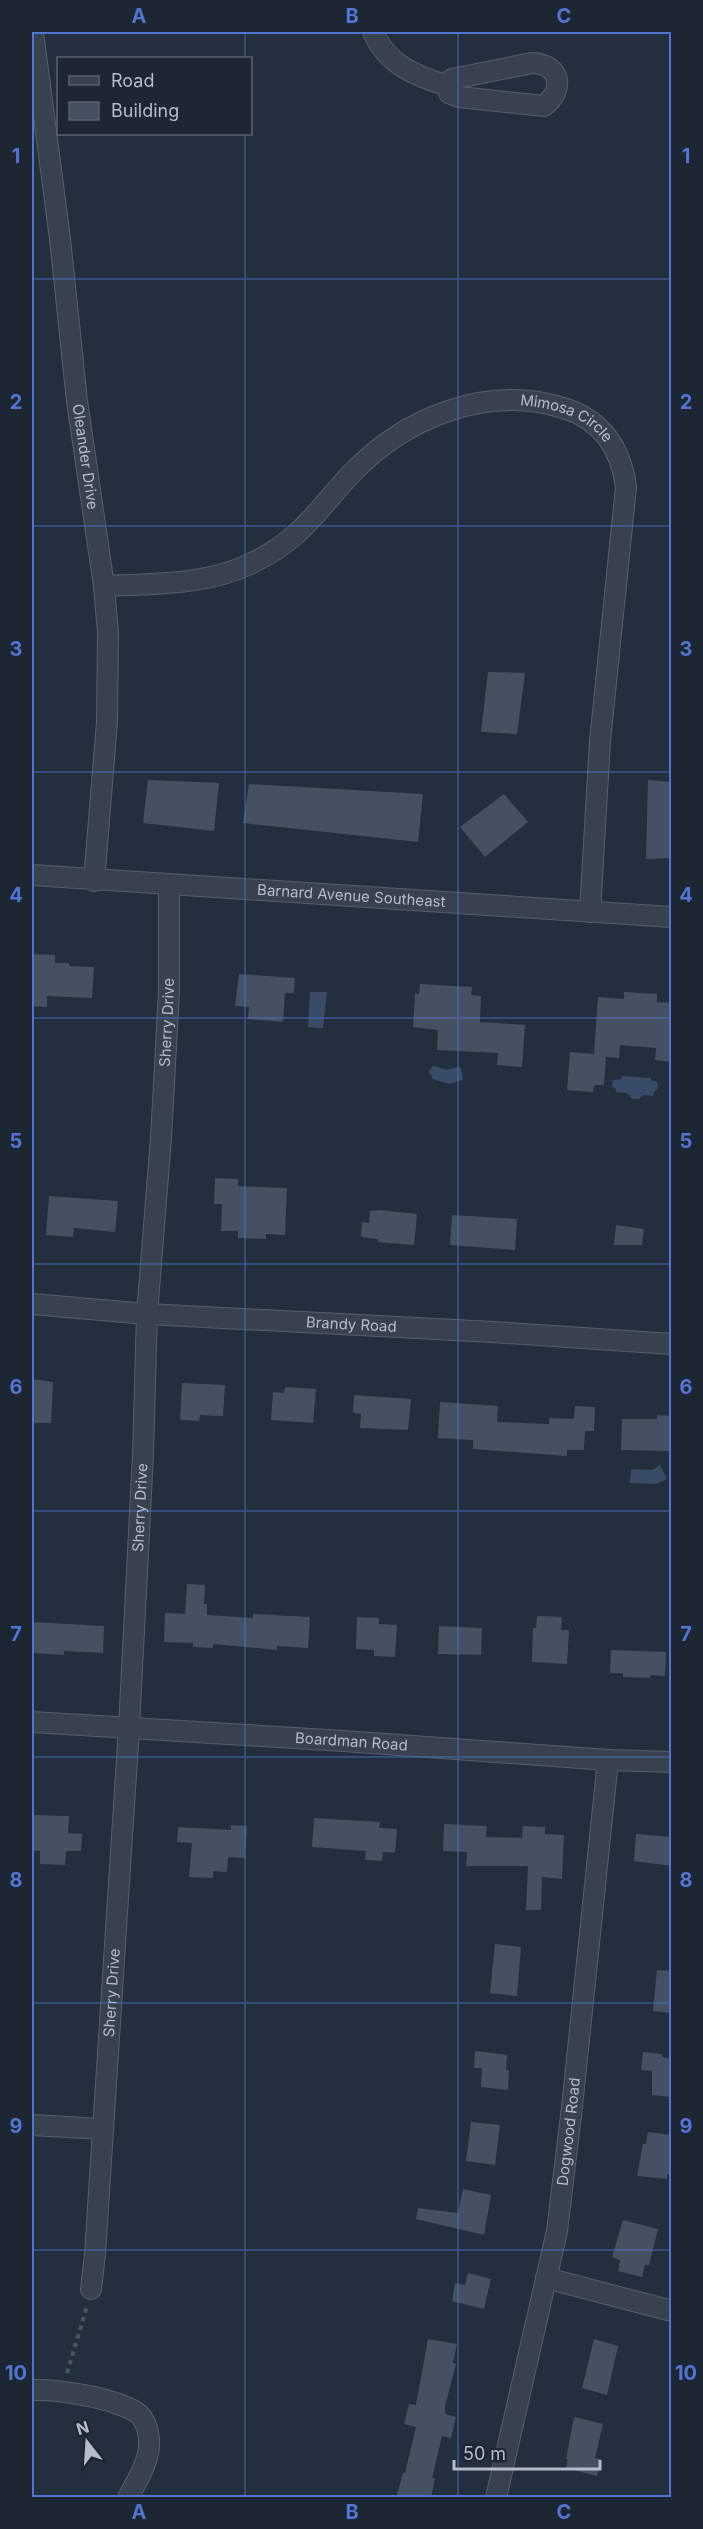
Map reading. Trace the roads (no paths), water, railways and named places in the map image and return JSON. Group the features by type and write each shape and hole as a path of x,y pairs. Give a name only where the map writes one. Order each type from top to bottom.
{"street":[{"name":"Oleander Drive","path":"33,32 60,239 77,401 104,586 109,678 94,881"},
{"path":"373,32 388,54 404,69 417,76 448,86"},
{"path":"532,63 548,67 554,73 557,81 554,98 544,106 459,97 449,93 448,86 452,79 458,77 482,75 532,63"},
{"name":"Mimosa Circle","path":"104,586 158,584 220,574 249,564 288,542 305,528 351,474 390,440 426,418 491,401 513,400 557,406 578,412 605,434 613,445 622,466 626,487 600,741 590,912"},
{"name":"Barnard Avenue Southeast","path":"32,875 169,886 254,889 672,917"},
{"name":"Sherry Drive","path":"91,2289 129,1728 143,1454 147,1314 161,1138 169,991 169,886"},
{"name":"Brandy Road","path":"32,1305 147,1314 672,1344"},
{"name":"Boardman Road","path":"32,1722 608,1760 672,1762"},
{"name":"Dogwood Road","path":"496,2498 557,2231 608,1760"},
{"path":"32,2125 102,2129"},
{"path":"546,2278 672,2311"},
{"path":"32,2390 61,2391 106,2401 138,2413 149,2435 148,2457 128,2498"}],"water":[{"path":"310,992 327,992 323,1028 308,1027"},
{"path":"433,1066 447,1070 461,1068 463,1080 449,1084 433,1079 429,1071"},
{"path":"622,1076 651,1078 657,1082 658,1089 653,1096 643,1095 639,1099 632,1099 627,1093 616,1092 612,1086 613,1080 622,1079"},
{"path":"660,1465 667,1479 656,1484 630,1483 631,1469 652,1470"}]}
